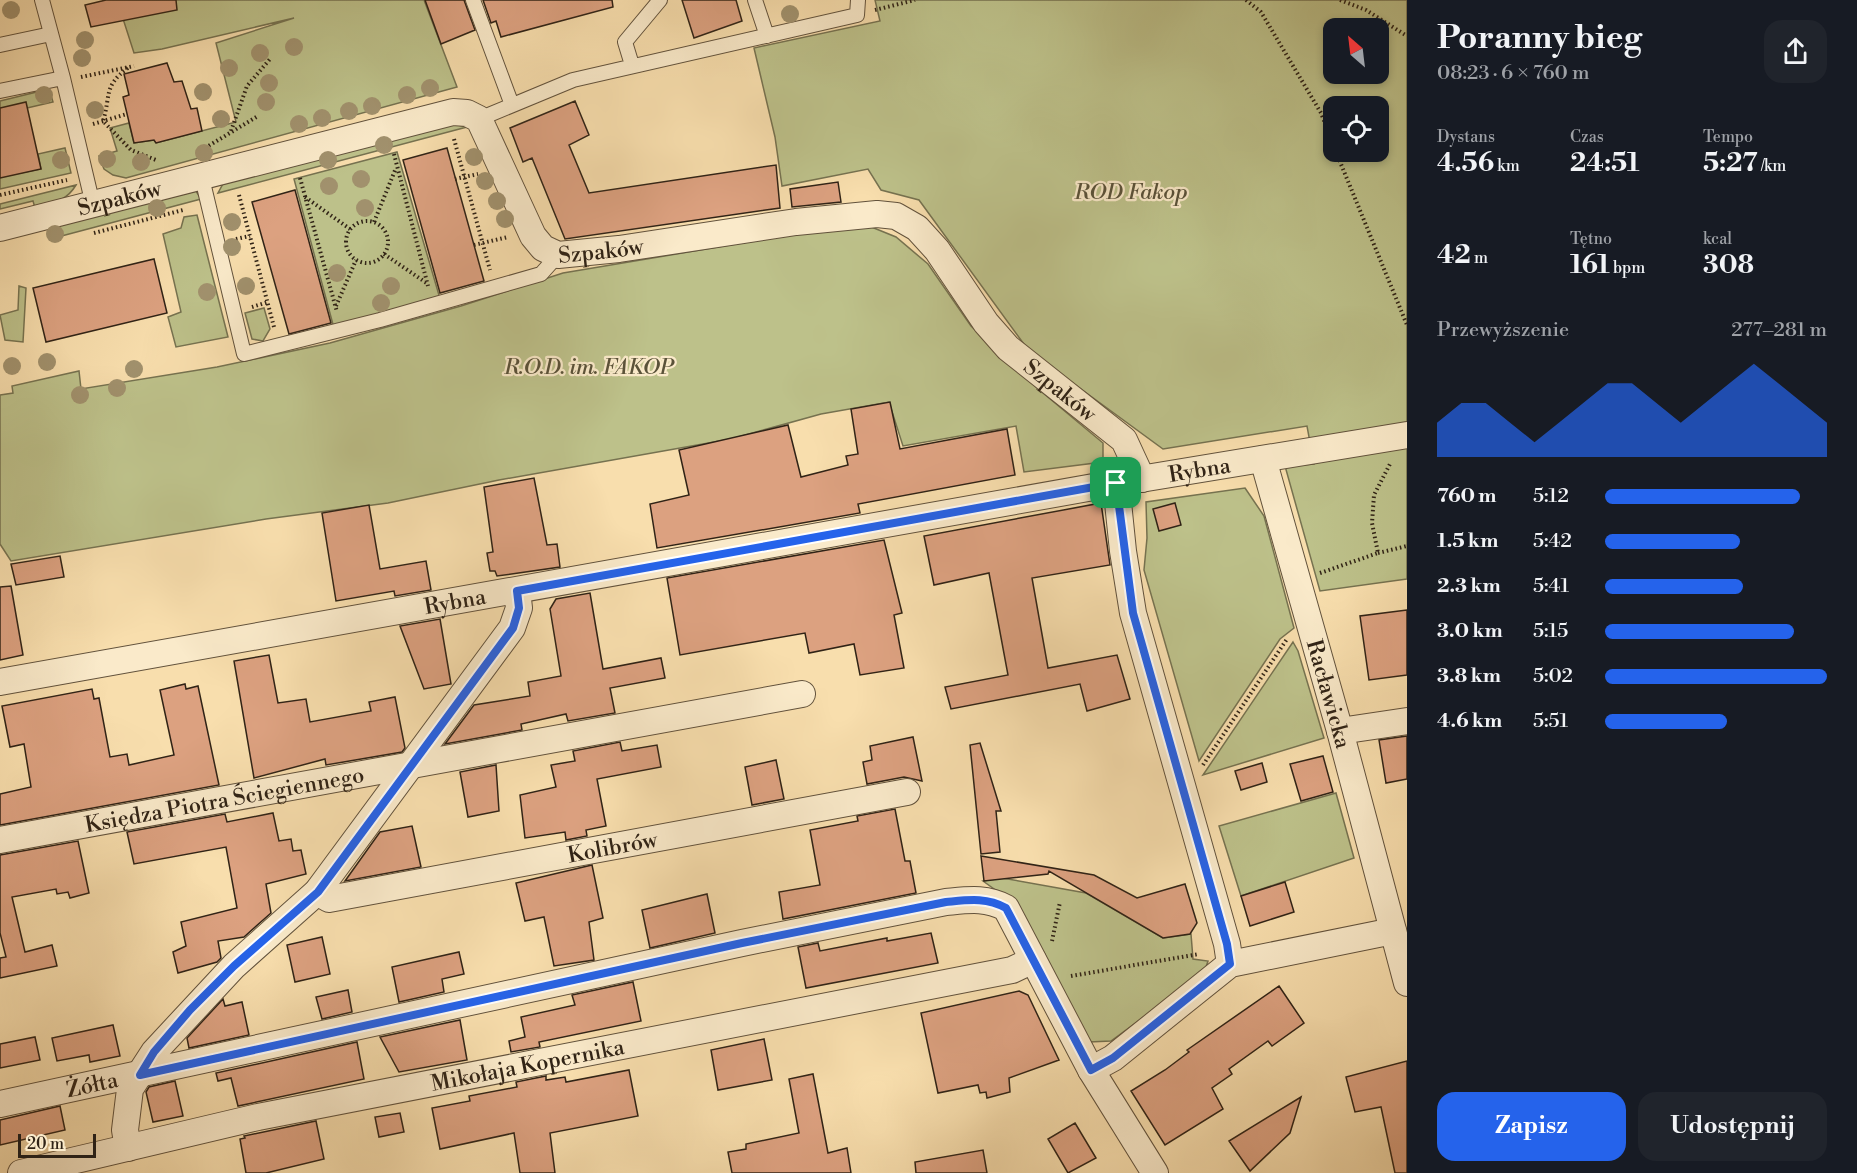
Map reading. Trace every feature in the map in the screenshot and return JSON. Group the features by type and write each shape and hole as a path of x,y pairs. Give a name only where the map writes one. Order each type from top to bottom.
{"street":[{"name":"Szpaków","path":"0,228 453,112 467,113 479,119 533,236 543,248 558,255 619,249 796,222 877,214 896,216 917,228 937,250 986,323 1008,348 1124,440 1142,479"},
{"name":"Rybna","path":"0,682 1116,483 1407,435"},
{"name":"Racławicka","path":"1263,459 1340,731 1407,983"},
{"path":"1116,483 1133,613 1227,944 1230,964"},
{"path":"128,1148 125,1130 130,1089 154,1052 190,1010 234,966 318,892 513,628 519,608 517,591"},
{"name":"Księdza Piotra Ściegiennego","path":"0,840 802,694"},
{"path":"1340,731 1407,722"},
{"name":"Kolibrów","path":"318,892 329,899 907,792"},
{"name":"Żółta","path":"0,1104 742,943 946,902 978,899 994,901 1006,908 1091,1070 1155,1173"},
{"path":"1091,1070 1113,1058 1230,964 1393,931"},
{"name":"Mikołaja Kopernika","path":"21,1173 258,1117 1012,970 1033,960"}],"lane":[{"path":"42,0 51,34 70,78 93,205"},
{"path":"473,0 512,105"},
{"path":"632,65 625,42 660,0"},
{"path":"755,0 766,36"},
{"path":"479,119 573,80 856,15 858,0"},
{"path":"0,45 51,34"},
{"path":"0,91 70,78"},
{"path":"202,178 244,354 342,330 541,274 558,255"}],"path":[{"path":"856,15 915,0"},
{"path":"1246,0 1261,12 1323,118"},
{"path":"1340,0 1366,10 1407,36"},
{"path":"231,132 247,86 270,59"},
{"path":"70,78 135,66"},
{"path":"103,121 107,94 113,80 128,68"},
{"path":"89,125 127,114"},
{"path":"201,150 258,116"},
{"path":"103,121 131,150 160,163"},
{"path":"443,141 454,139 494,287"},
{"path":"383,155 395,152 433,304"},
{"path":"1340,162 1407,325"},
{"path":"374,222 397,166"},
{"path":"310,175 297,179 305,197 342,330"},
{"path":"0,195 86,176"},
{"path":"455,179 465,177"},
{"path":"91,234 250,192"},
{"path":"239,195 280,346"},
{"path":"305,197 350,230"},
{"path":"364,221 374,222 387,235 388,242 384,254 371,262 356,260 346,246 350,230 364,221"},
{"path":"474,245 483,243"},
{"path":"384,254 428,284"},
{"path":"336,307 356,260"},
{"path":"1378,553 1372,523 1374,495 1386,476 1392,456"},
{"path":"1311,576 1378,553 1407,546"},
{"path":"1201,769 1288,637"},
{"path":"1047,986 1067,976 1183,957"}],"green space":[{"path":"117,0 424,0 457,87 126,178 113,175 104,169 99,156 117,151 110,128 129,123 134,143 154,140 156,143 236,122 216,43 294,18 162,49 134,53"},
{"name":"ROD Fakop","path":"875,0 1407,0 1407,579 1320,591 1285,466 1314,464 1307,426 1163,449 1029,351 919,200 881,190 868,169 782,186 775,137 754,48 880,21"},
{"path":"49,89 53,102 27,108 0,108 0,101"},
{"path":"444,122 467,127 218,193 224,182"},
{"path":"65,148 71,173 0,189 0,177 41,169 38,154"},
{"path":"397,152 441,302 335,332 294,179"},
{"path":"76,185 68,195 53,203 35,208 33,201 0,209 0,204"},
{"path":"196,191 201,199 54,238 55,226"},
{"path":"197,215 228,337 176,347 168,317 181,312 163,234 181,228 184,217"},
{"name":"R.O.D. im. FAKOP","path":"869,226 896,237 928,264 971,326 1037,388 1103,443 1103,462 1024,472 1016,426 903,446 889,402 821,414 731,439 499,480 388,503 266,519 11,561 0,544 0,395 13,393 12,386 79,371 81,389 217,367 330,343 461,306 563,273 790,235"},
{"path":"19,286 26,288 23,342 5,340 0,315 18,310"},
{"path":"264,308 270,329 263,341 252,339 245,313"},
{"path":"1245,488 1264,516 1294,628 1280,639 1199,761 1144,570 1147,538 1146,502"},
{"path":"1293,642 1298,651 1324,738 1203,775"},
{"path":"1336,793 1354,858 1241,896 1219,826"},
{"path":"1002,878 1086,893 1163,938 1191,934 1193,959 1208,961 1204,973 1111,1041 1089,1042 1015,904 983,881"}],"building":[{"path":"106,0 176,0 177,10 91,27 85,5"},
{"path":"425,0 464,0 475,30 441,44"},
{"path":"483,0 612,0 613,7 501,37 496,21 491,23"},
{"path":"682,0 736,0 742,21 694,38"},
{"path":"167,63 174,82 182,81 191,109 197,108 202,131 156,143 154,140 134,143 123,97 129,95 124,74"},
{"path":"575,101 589,135 569,145 589,193 776,165 780,208 565,239 532,158 523,162 510,128"},
{"path":"26,102 41,169 0,178 0,108"},
{"path":"447,148 484,281 440,293 403,160"},
{"path":"838,182 841,202 792,207 790,189"},
{"path":"295,190 331,323 289,334 252,202"},
{"path":"154,259 167,313 46,342 33,288"},
{"path":"890,402 900,449 1007,429 1015,475 858,504 860,513 657,548 650,504 689,495 679,450 788,425 801,477 848,465 846,456 858,454 851,409"},
{"path":"534,478 547,545 557,544 560,567 497,576 495,571 490,571 487,553 493,552 484,487"},
{"path":"1101,503 1110,565 1032,578 1048,668 1117,655 1130,699 1087,711 1080,684 951,709 945,687 1008,675 989,573 934,585 924,536"},
{"path":"1175,503 1181,525 1159,531 1153,509"},
{"path":"369,505 380,569 426,561 431,590 395,596 394,591 336,601 322,513"},
{"path":"884,540 902,613 894,615 904,668 860,675 854,644 809,653 805,633 680,655 667,578"},
{"path":"60,556 64,577 16,585 11,564"},
{"path":"11,586 23,655 0,660 0,587"},
{"path":"590,593 603,669 661,658 665,678 610,688 615,713 568,721 566,714 521,724 522,730 445,744 474,705 530,696 528,682 561,676 550,609 556,599"},
{"path":"1407,610 1407,675 1369,680 1360,616"},
{"path":"440,619 451,684 424,689 400,626"},
{"path":"269,655 278,703 306,699 310,722 371,711 369,702 395,697 405,748 402,752 326,765 325,759 254,778 234,661"},
{"path":"185,684 186,689 198,686 219,785 0,825 0,794 31,787 24,744 10,747 2,706 92,689 94,699 99,698 110,757 127,754 129,765 174,755 160,690"},
{"path":"1407,736 1407,779 1386,783 1379,740"},
{"path":"913,737 922,781 904,777 867,784 863,762 872,760 870,746"},
{"path":"620,742 622,751 657,745 661,767 597,779 606,826 586,830 587,836 566,840 565,832 525,838 520,795 556,787 551,765 575,761 573,751"},
{"path":"980,743 1001,811 996,811 1000,852 981,854 970,745"},
{"path":"1323,756 1333,792 1301,801 1290,764"},
{"path":"776,760 784,799 752,805 745,767"},
{"path":"1262,763 1267,782 1241,790 1235,771"},
{"path":"496,765 499,811 468,817 460,772"},
{"path":"895,809 905,861 910,861 916,893 783,919 779,892 820,885 810,830 858,821 857,816"},
{"path":"273,813 279,841 291,839 293,851 301,850 306,874 266,884 271,913 244,937 218,941 221,958 217,962 178,973 173,952 186,946 181,922 237,908 226,847 134,864 127,832 225,814 227,822"},
{"path":"412,826 421,867 345,881 380,832"},
{"path":"78,841 89,893 70,898 68,892 57,894 56,889 12,897 25,952 52,945 57,966 0,978 0,958 6,957 0,933 0,855"},
{"path":"981,856 1094,875 1137,898 1185,884 1197,923 1190,934 1163,938 1049,871 1048,874 984,881"},
{"path":"592,865 603,918 589,922 594,960 554,966 544,917 525,921 516,883"},
{"path":"1285,882 1294,912 1250,926 1241,896"},
{"path":"707,894 715,933 650,948 642,910"},
{"path":"931,933 938,963 806,988 798,947 818,943 820,951 887,938 887,941"},
{"path":"322,937 330,974 295,982 287,945"},
{"path":"459,952 464,974 442,979 444,992 399,1002 392,967"},
{"path":"633,982 641,1021 539,1042 540,1047 511,1052 509,1041 525,1037 521,1017 575,1005 572,995"},
{"path":"1279,986 1304,1023 1272,1046 1268,1041 1229,1069 1232,1074 1212,1088 1223,1109 1165,1145 1131,1091 1165,1070 1189,1052 1187,1050"},
{"path":"348,990 352,1012 322,1019 316,997"},
{"path":"1019,991 1028,995 1059,1060 1009,1078 1010,1092 987,1098 986,1092 980,1093 978,1085 938,1093 921,1013"},
{"path":"223,999 225,1006 242,1002 249,1035 189,1048 187,1038"},
{"path":"460,1020 467,1060 399,1072 380,1037"},
{"path":"113,1025 120,1056 90,1062 89,1055 57,1061 52,1038"},
{"path":"35,1037 40,1060 0,1068 0,1044"},
{"path":"764,1039 772,1080 718,1090 711,1050"},
{"path":"357,1042 364,1079 238,1106 231,1078 218,1081 216,1073"},
{"path":"1407,1061 1407,1173 1395,1173 1381,1107 1355,1112 1346,1077"},
{"path":"629,1070 638,1116 550,1133 555,1173 520,1173 514,1133 440,1149 432,1108 470,1101 469,1096 517,1087 516,1082 546,1076 546,1080 565,1077 566,1082"},
{"path":"813,1074 828,1153 847,1148 851,1173 732,1173 728,1152 746,1149 746,1144 799,1133 789,1079"},
{"path":"175,1081 183,1116 153,1122 146,1092 149,1087"},
{"path":"1301,1097 1290,1133 1250,1171 1229,1141"},
{"path":"60,1106 65,1130 0,1145 0,1120"},
{"path":"400,1113 404,1132 379,1137 375,1117"},
{"path":"316,1121 324,1159 266,1173 246,1173 240,1139 245,1138 244,1136"},
{"path":"1075,1123 1096,1158 1068,1173 1048,1139"},
{"path":"983,1150 987,1173 916,1173 915,1162"}],"route":[{"path":"1116,483 1123,551 1133,613 1227,944 1230,964 1113,1058 1091,1070 1006,908 994,901 978,899 946,902 742,943 140,1075 154,1052 190,1010 234,966 318,892 513,628 519,608 517,591 1116,483"}]}
